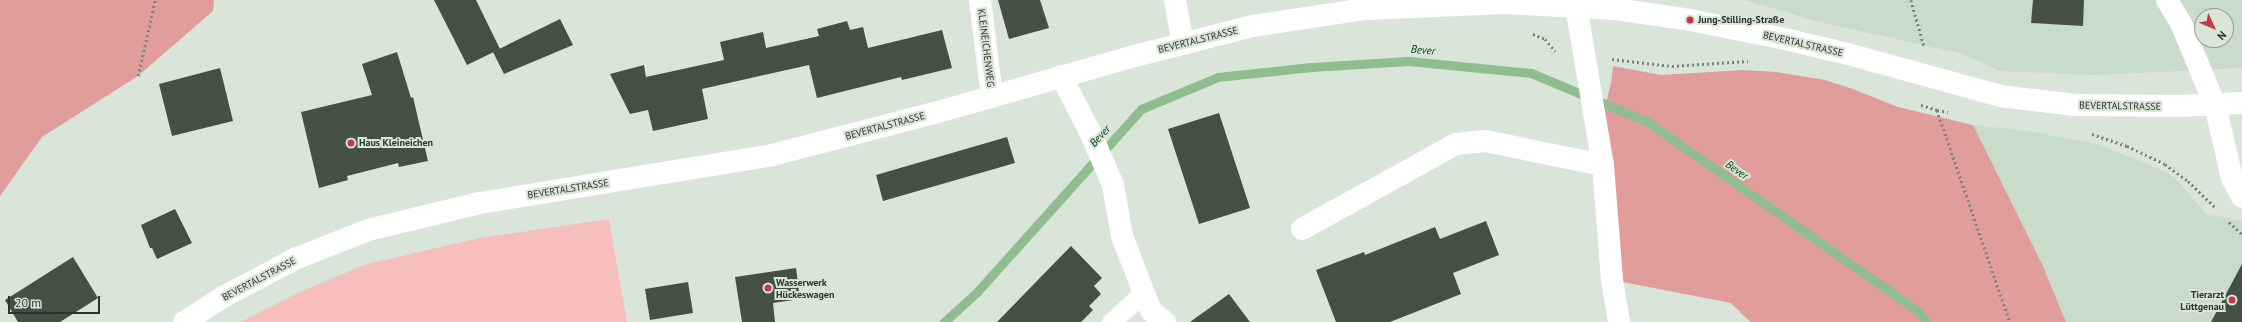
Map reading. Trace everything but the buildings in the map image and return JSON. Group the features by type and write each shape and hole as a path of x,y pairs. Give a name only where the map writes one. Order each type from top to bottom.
{"street":[{"name":"KLEINEICHENWEG","path":"980,0 992,97"},
{"path":"1175,0 1183,44"},
{"path":"2167,0 2180,23 2215,105 2232,178 2242,197"},
{"name":"BEVERTALSTRASSE","path":"184,322 224,297 297,258 368,230 480,203 772,155 992,97 1061,76 1253,26 1366,9 1505,3 1576,3 1734,28 1848,54 2000,96 2075,105 2215,105 2242,103"},
{"path":"1576,3 1603,165 1612,280 1619,322"},
{"path":"1061,76 1090,132 1113,185 1122,236 1151,312 1165,322"},
{"path":"1302,229 1456,144 1485,141 1603,165"}],"lane":[{"path":"1111,322 1144,293"}],"path":[{"path":"138,76 155,0"},
{"path":"1911,0 1924,45 1916,74"},
{"path":"1917,103 1937,110 1952,112"},
{"path":"1937,110 2010,322"},
{"path":"2086,133 2127,146 2165,164 2188,181 2219,212"},
{"path":"2224,217 2242,234"}],"shaded area":[{"path":"0,0 214,0 213,11 138,76 42,137 0,196"},
{"path":"1745,0 2242,0 2242,68 2094,75 2000,71 1963,54 1816,21"},
{"path":"1613,66 1661,75 1743,70 1777,72 1825,80 1853,89 1898,107 1973,125 2042,264 2066,322 1750,322 1731,303 1612,280 1598,135 1611,83"},
{"path":"1973,125 2027,131 2097,144 2166,172 2176,179 2206,214 2242,221 2242,322 2066,322 2042,264"},
{"path":"609,219 627,322 241,322 297,293 367,264 480,238"}],"waterway":[{"name":"Bever","path":"944,322 977,292 1141,109 1218,77 1311,67 1409,61 1531,73 1648,122 1919,312 1926,322"}],"place":[{"name":"Jung-Stilling-Straße","path":"1690,20"},
{"name":"Haus Kleineichen","path":"351,143"},
{"name":"Wasserwerk Hückeswagen","path":"768,288"},
{"name":"Tierarzt Lüttgenau","path":"2232,300"}]}
